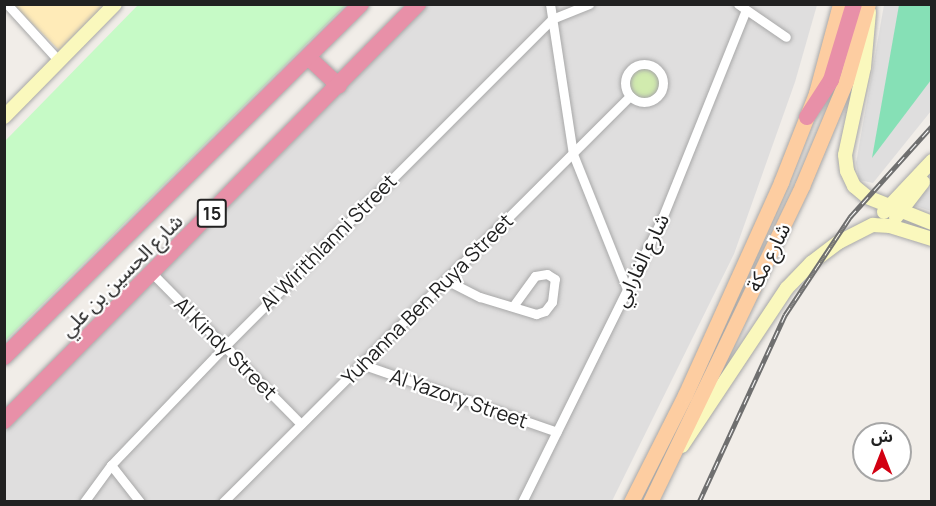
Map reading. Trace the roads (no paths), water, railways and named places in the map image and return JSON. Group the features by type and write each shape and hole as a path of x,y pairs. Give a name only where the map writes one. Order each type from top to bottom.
{"highway":[{"name":"شارع الحسين بن علي","path":"4,357 361,4"},
{"name":"شارع الحسين بن علي","path":"4,421 418,4"},
{"path":"807,117 831,80 854,4"},
{"path":"308,57 339,86"}],"main road":[{"name":"شارع مكة","path":"631,501 682,401 746,265 807,117 840,4"},
{"name":"شارع مكة","path":"650,501 802,186 846,81 869,4"}],"street":[{"path":"7,4 59,61"},
{"path":"4,117 115,4"},
{"path":"550,4 573,154 627,289"},
{"name":"Al Wirithlanni Street","path":"84,501 111,465 225,346 552,19 589,4"},
{"path":"869,4 867,48 846,164 854,186 893,209 932,223"},
{"path":"741,8 786,37"},
{"name":"شارع الفارابي","path":"522,501 689,158 741,8"},
{"path":"650,64 660,72 664,84 654,100 641,103 630,96 625,79 632,68 650,64"},
{"name":"Yuhanna Ben Ruya Street","path":"223,501 630,96"},
{"path":"890,226 893,209 932,161"},
{"path":"670,462 800,273 839,242 873,225 932,171"},
{"path":"873,225 890,226 932,239"},
{"name":"Al Kindy Street","path":"152,273 301,424"},
{"path":"446,280 480,297 536,314 545,311 556,291 555,279 547,274 535,276 513,306"},
{"name":"Al Yazory Street","path":"361,364 557,432"},
{"path":"111,465 140,501"}],"railway":[{"path":"699,502 785,315 850,217 932,126"}]}
